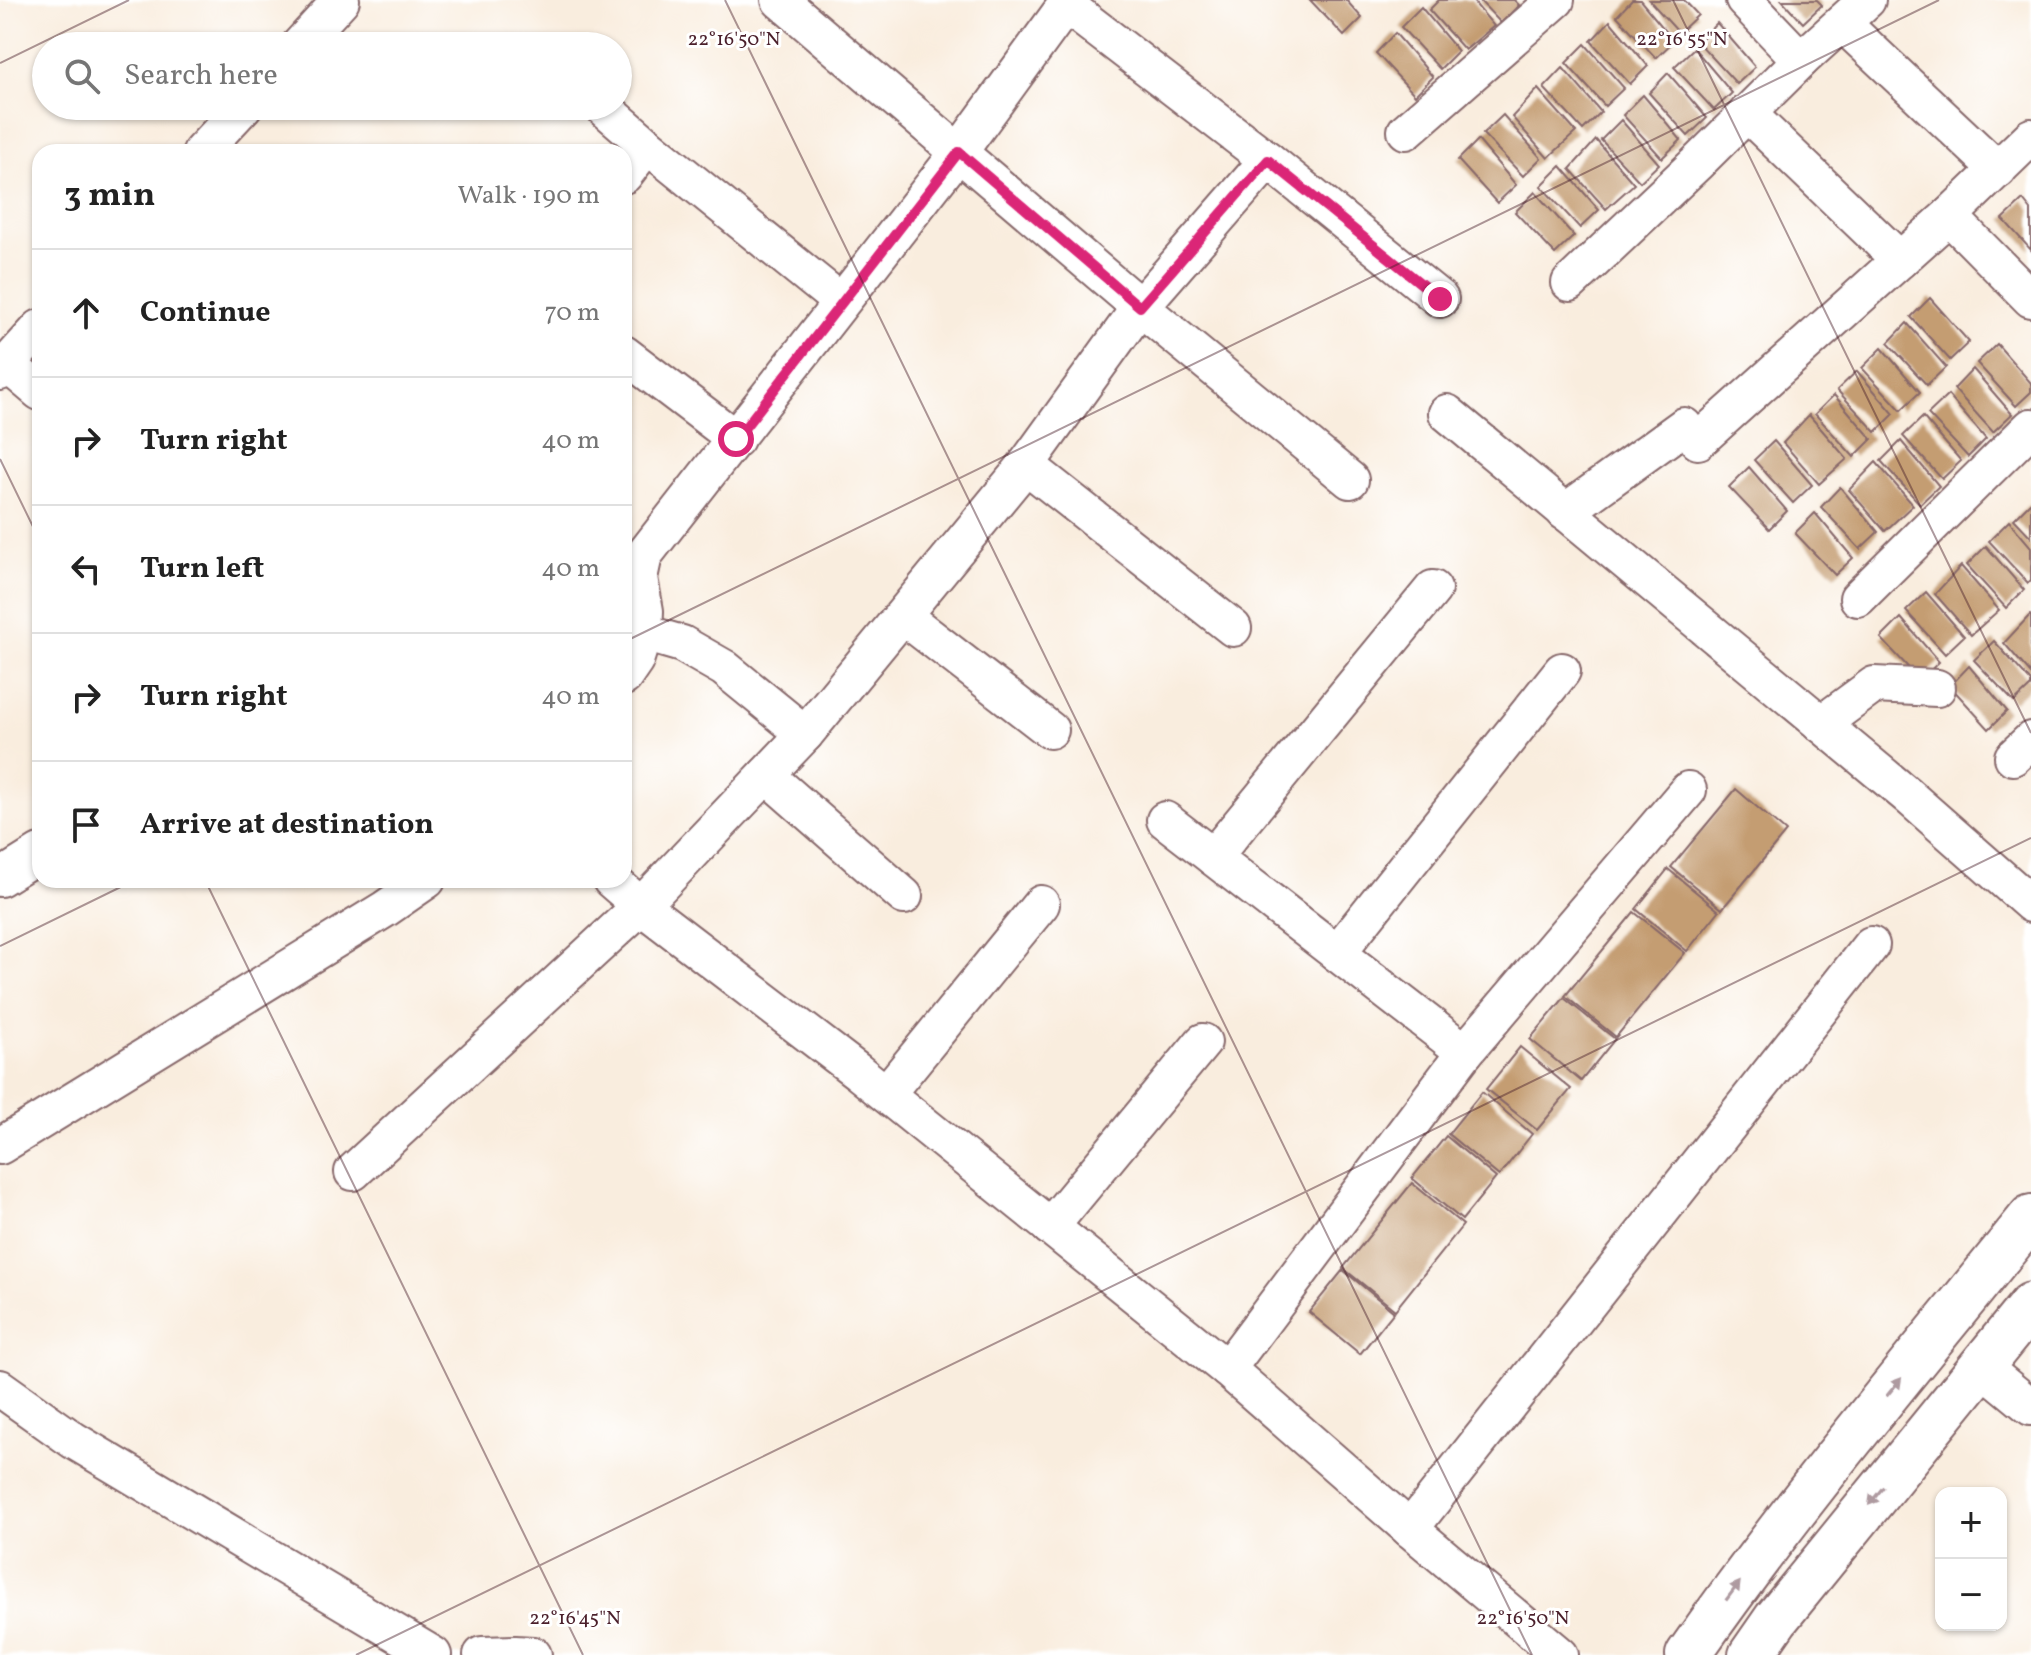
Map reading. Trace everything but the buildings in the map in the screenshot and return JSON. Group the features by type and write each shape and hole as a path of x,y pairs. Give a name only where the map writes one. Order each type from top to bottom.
{"street":[{"path":"312,32 341,0"},
{"path":"780,0 1140,307 1350,480"},
{"path":"1406,131 1556,0"},
{"path":"1744,0 1801,60"},
{"path":"632,665 644,633 645,611 632,577 644,555 959,152 1063,2 1268,160 1440,299"},
{"path":"1570,283 1801,60 1855,12 1998,170"},
{"path":"1747,113 1900,260"},
{"path":"208,144 231,120"},
{"path":"618,120 841,302"},
{"path":"1565,512 1691,434 1900,260 2031,137"},
{"path":"632,165 647,145"},
{"path":"353,1172 641,906 805,734 1026,465 1140,307 1268,160"},
{"path":"1949,216 2031,299"},
{"path":"32,337 4,368 32,387"},
{"path":"632,360 736,439"},
{"path":"1447,413 1907,795 2031,904"},
{"path":"1858,598 2031,427"},
{"path":"1026,465 1233,628"},
{"path":"1213,857 1433,589"},
{"path":"903,616 1050,730"},
{"path":"644,633 682,644 724,668 805,734"},
{"path":"1337,953 1562,671"},
{"path":"1821,724 1874,685 1937,688"},
{"path":"766,775 904,896"},
{"path":"1227,1369 1465,1052 1688,790"},
{"path":"1165,820 1465,1052"},
{"path":"0,878 32,858"},
{"path":"0,1146 415,888"},
{"path":"620,888 886,1094 1227,1369 1560,1655"},
{"path":"886,1094 1041,904"},
{"path":"1410,1529 1871,945"},
{"path":"1050,1227 1203,1042"},
{"path":"1688,1655 1773,1539 2031,1217"},
{"path":"1751,1655 1776,1619 2031,1305"},
{"path":"1981,1366 2031,1407"},
{"path":"0,1388 73,1440 433,1655"},
{"path":"482,1655 533,1655"}],"route":[{"path":"736,439 959,152 1140,307 1268,160 1440,299"}]}
